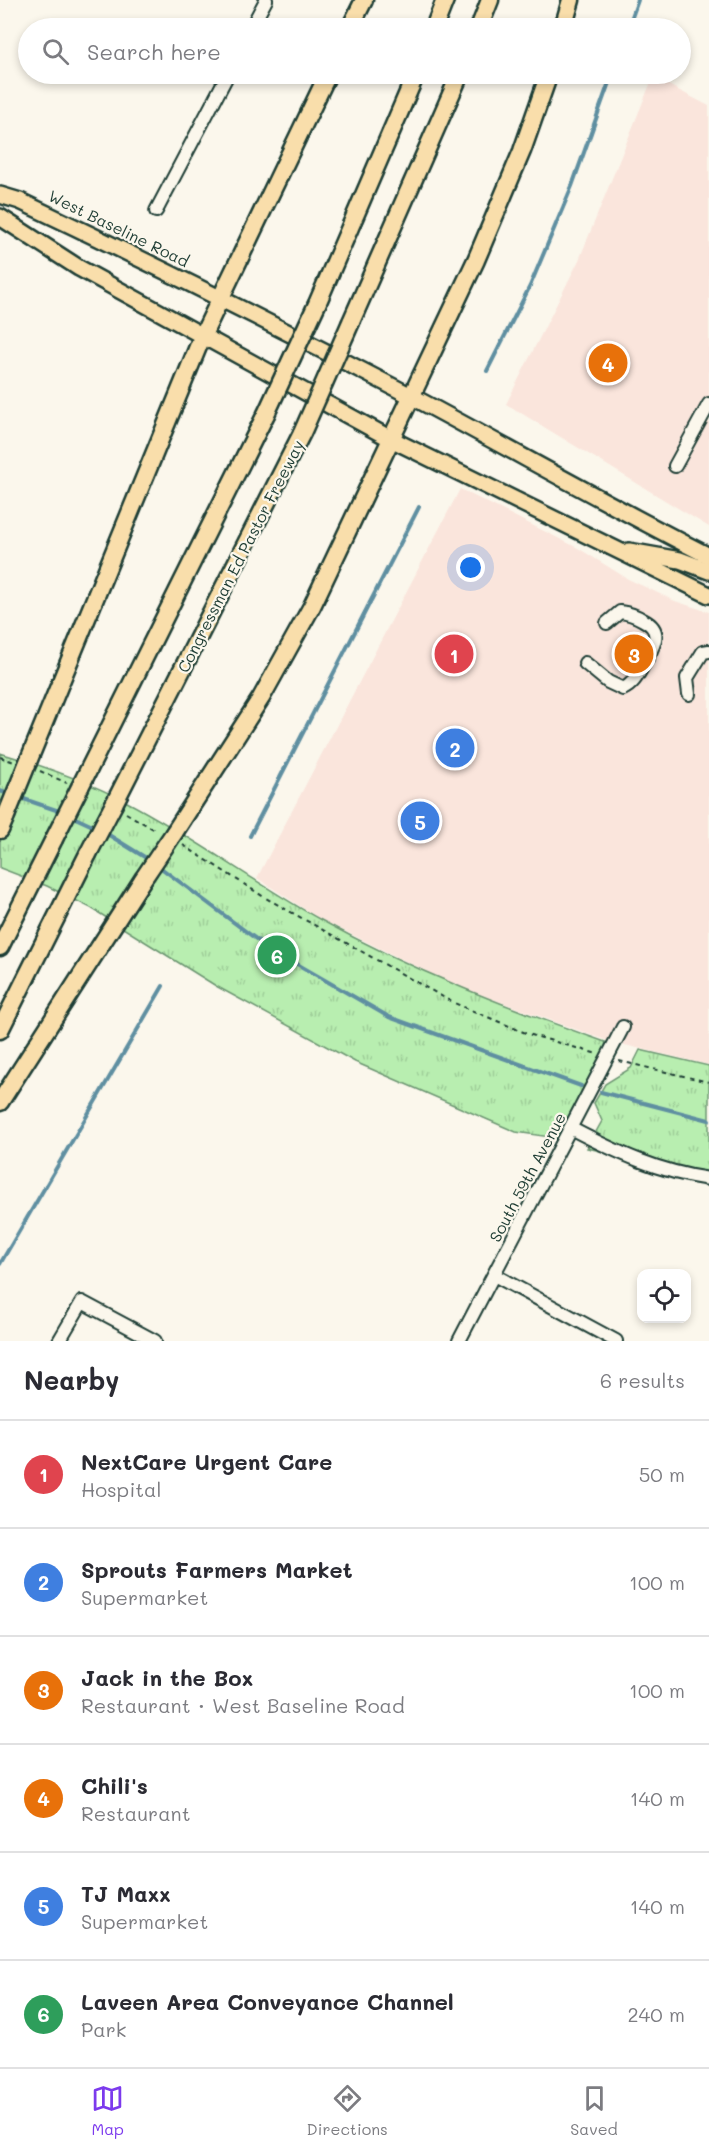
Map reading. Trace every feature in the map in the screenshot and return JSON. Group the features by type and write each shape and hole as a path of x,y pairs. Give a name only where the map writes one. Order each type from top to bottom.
{"highway":[{"path":"355,18 364,0"},
{"path":"438,18 445,0"},
{"path":"483,18 490,0"},
{"path":"566,18 571,0"},
{"path":"3,823 29,765 202,337 323,84"},
{"path":"0,947 266,414 317,304 412,84"},
{"name":"Congressman Ed Pastor Freeway","path":"0,1030 88,854 119,808 302,433 456,84"},
{"path":"0,1102 171,836 227,755 286,655 412,397 502,199 545,84"}],"main road":[{"name":"West Baseline Road","path":"0,195 20,201 220,297 412,397 604,503 709,556"},
{"path":"0,218 79,268 391,439 614,549 706,591"},
{"path":"614,549 680,560 709,571"}],"street":[{"path":"256,18 266,0"},
{"path":"156,211 223,84"},
{"path":"675,466 709,404"},
{"path":"585,663 608,682 623,689 635,680 656,641 657,634 654,627 635,615 620,612 607,623"},
{"path":"689,694 687,678 703,652 709,651"},
{"name":"South 59th Avenue","path":"459,1341 572,1129 622,1027"},
{"path":"572,1129 620,1154 658,1168 709,1179"},
{"path":"494,1275 616,1341"},
{"path":"59,1341 82,1302 155,1341"}],"path":[{"path":"0,757 29,765 78,787"},
{"path":"119,808 171,836 246,887 452,1002 528,1034 607,1061 709,1082"}],"shaded area":[{"path":"650,84 667,84 709,106 709,527 506,404 579,260"},
{"path":"460,489 578,548 628,579 675,601 709,612 709,1065 608,1041 456,986 318,918 257,878"}],"green space":[{"path":"0,753 65,774 127,802 176,830 296,906 391,956 498,1002 608,1043 557,1138 516,1132 355,1062 216,986 91,908 47,886 0,868"},
{"path":"640,1050 709,1066 709,1175 587,1148 602,1121 594,1103 605,1084 631,1068"}],"waterway":[{"path":"632,18 638,0"},
{"path":"487,371 530,286 572,186 608,84"},
{"path":"250,836 419,507"},
{"path":"0,791 11,795"},
{"path":"18,797 62,812"},
{"path":"71,816 97,828"},
{"path":"104,832 151,861"},
{"path":"157,865 264,945 389,1017 581,1086"},
{"path":"0,1264 163,986"},
{"path":"601,1092 709,1120"}],"place":[{"name":"Chili's","path":"608,363"},
{"name":"NextCare Urgent Care","path":"454,654"},
{"name":"Jack in the Box","path":"634,654"},
{"name":"Sprouts Farmers Market","path":"455,748"},
{"name":"TJ Maxx","path":"420,821"},
{"name":"Laveen Area Conveyance Channel","path":"277,955"}]}
